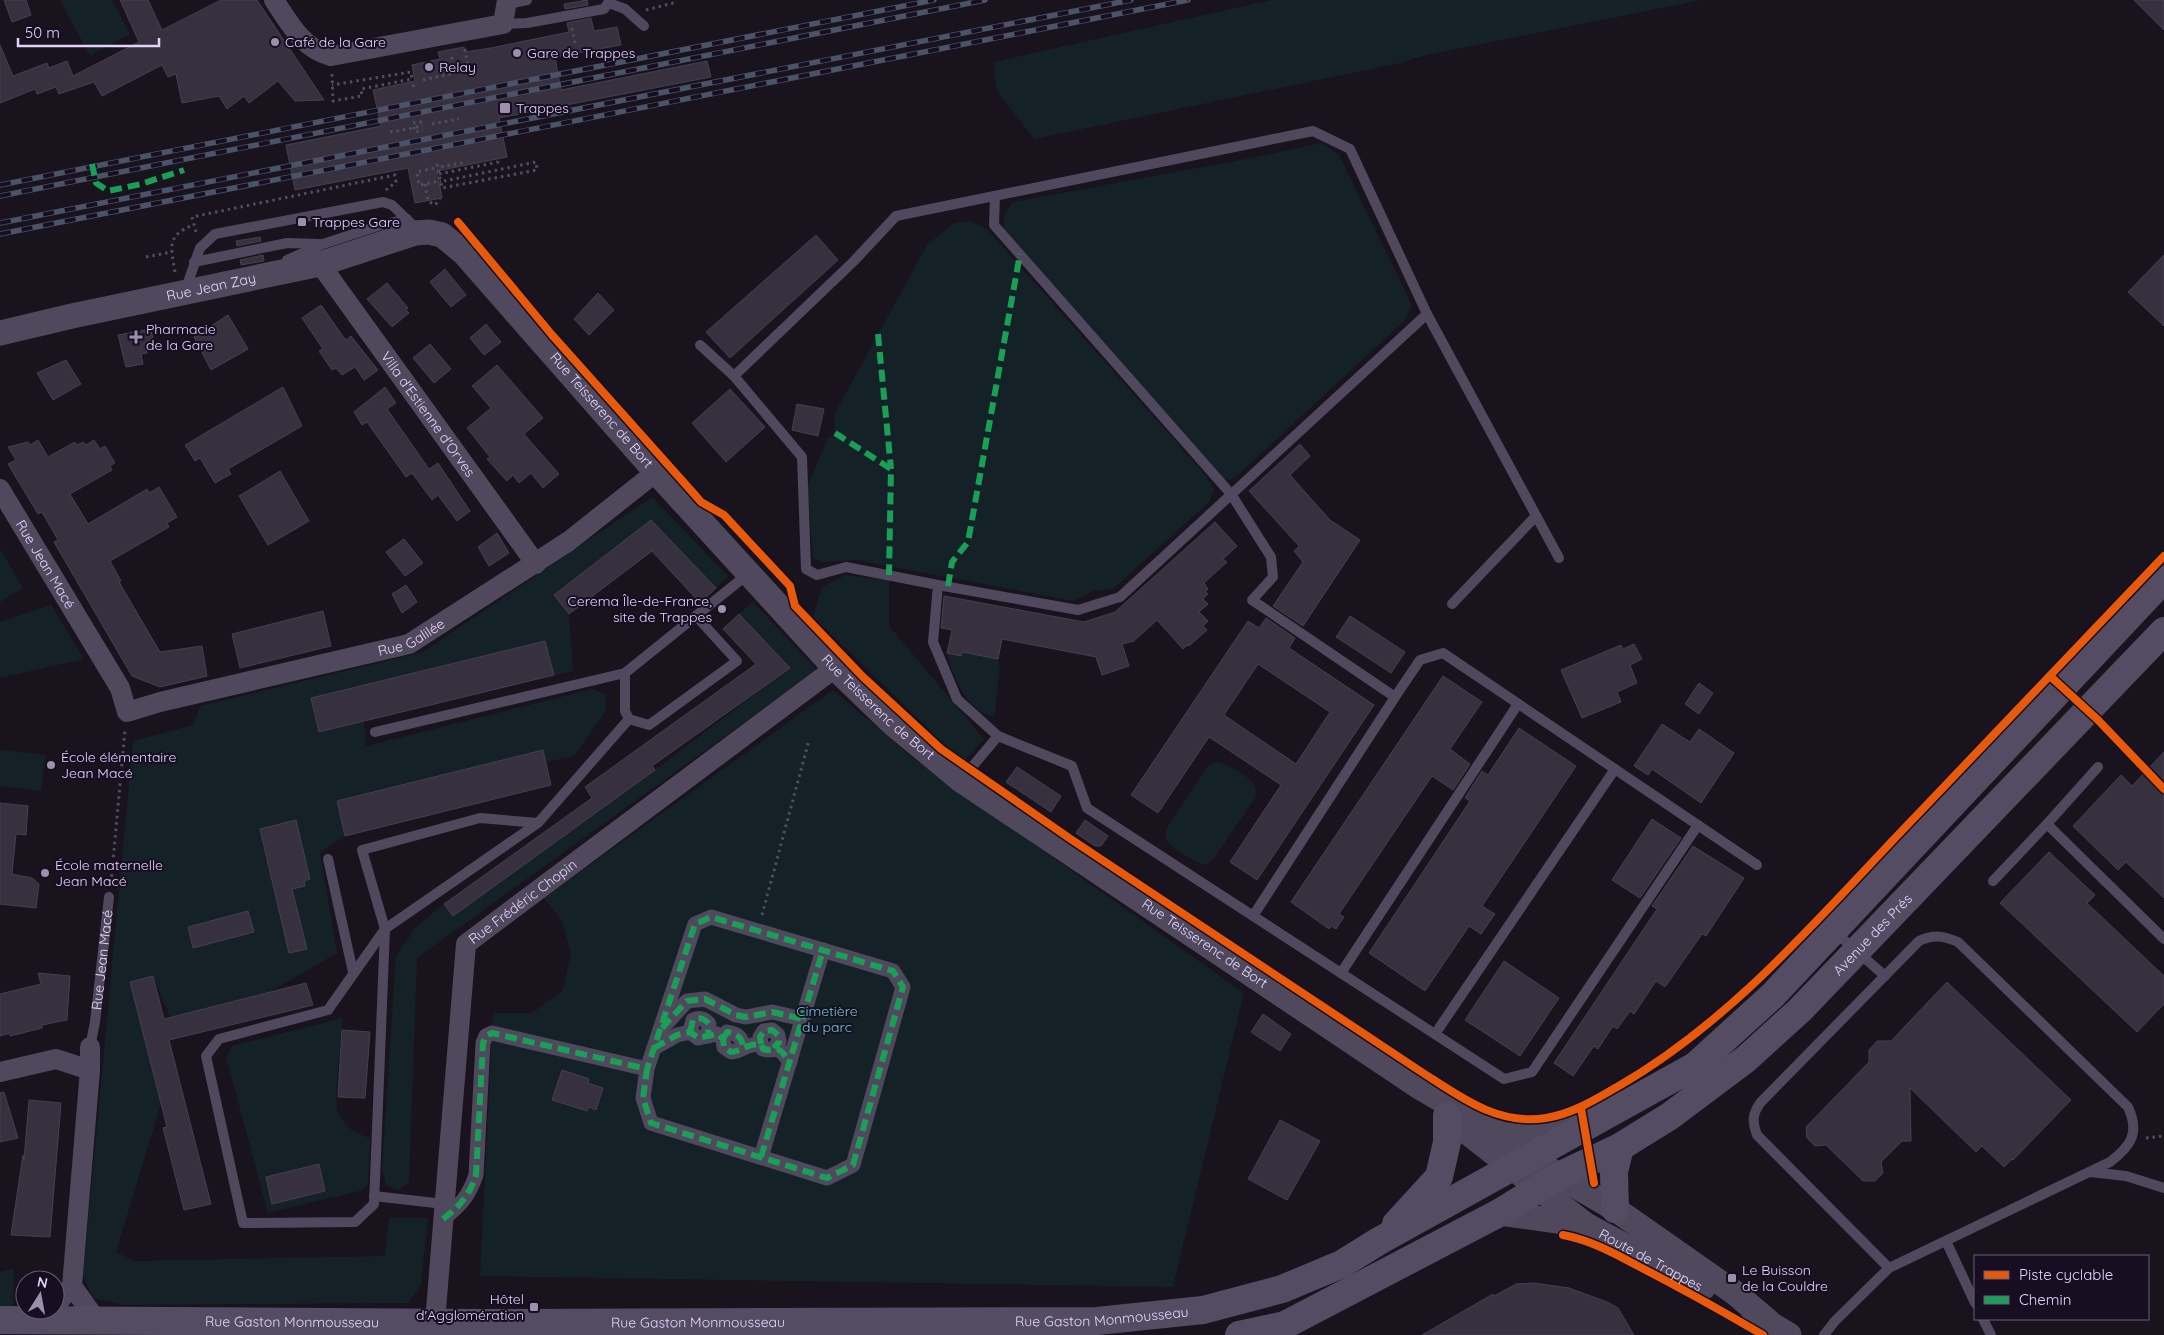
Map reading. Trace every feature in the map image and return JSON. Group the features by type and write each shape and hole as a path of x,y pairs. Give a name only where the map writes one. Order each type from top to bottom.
{"main road":[{"path":"1248,1334 1285,1326 1499,1213 1535,1172 1584,1127 1695,1066 1773,995 2164,579"},
{"name":"Avenue des Prés","path":"1535,1172 1620,1147 1670,1116 1746,1059 1800,1010 2164,630"},
{"path":"1390,1271 1391,1256 1535,1172 1646,1112 1694,1077 1695,1066"},
{"path":"1379,1241 1440,1177 1447,1142 1446,1116"},
{"path":"1614,1209 1614,1172 1620,1147"},
{"path":"1379,1241 1535,1172"},
{"name":"Rue Gaston Monmousseau","path":"65,1315 97,1321 435,1328 1097,1321 1203,1310 1282,1289 1342,1264 1379,1241"},
{"name":"Rue Gaston Monmousseau","path":"0,1320 15,1318"}],"street":[{"path":"274,0 301,40 320,53 331,56 503,24 514,1"},
{"name":"Rue Jean Zay","path":"0,333 322,254 414,226"},
{"name":"Rue Teisserenc de Bort","path":"414,226 442,235 464,253 656,472 835,668 892,723 961,780 1422,1088 1488,1127 1535,1172"},
{"name":"Villa d'Estienne d'Orves","path":"322,254 536,564"},
{"name":"Rue Galilée","path":"127,712 160,702 409,644 536,564 569,541 656,472"},
{"name":"Rue Jean Macé","path":"0,489 120,688 127,712"},
{"name":"Rue Frédéric Chopin","path":"435,1328 466,944 835,668"},
{"path":"711,917 823,950 893,971 902,987 853,1165 827,1178 651,1123 643,1098 647,1069 695,924 711,917"},
{"path":"761,1158 823,950"},
{"path":"660,1029 687,1000 705,999 736,1015 746,1017 772,1012 803,1019"},
{"path":"654,1048 677,1034 690,1032 693,1020 699,1018 705,1019 716,1037 728,1032 737,1034 742,1038 743,1046 767,1046 781,1050 790,1062"},
{"path":"444,1212 460,1206 470,1193 476,1176 483,1043 486,1036 492,1032 647,1069"},
{"name":"Rue Jean Macé","path":"72,1286 90,1070 90,1047"},
{"path":"0,1072 56,1059 90,1070"},
{"name":"Rue Teisserenc de Bort","path":"1422,1088 1446,1116 1535,1172"},
{"path":"1488,1127 1533,1132 1584,1127"},
{"name":"Route de Trappes","path":"1535,1172 1614,1209 1735,1293 1779,1328"},
{"name":"Route de Trappes","path":"1535,1172 1586,1225 1779,1328"},
{"path":"1499,1213 1586,1225"},
{"path":"65,1294 72,1286 97,1321"}],"lane":[{"path":"503,24 527,23 604,9 610,2 624,9 644,26"},
{"path":"734,376 854,261 896,216 1313,131 1350,149 1427,314 1560,558"},
{"path":"995,196 994,225 1231,494 1271,557 1273,577 1252,600 1395,697"},
{"path":"188,286 194,262 200,248 215,234 383,202 392,205 414,226"},
{"path":"194,262 287,243 322,254"},
{"path":"277,262 322,254"},
{"path":"242,269 260,265"},
{"path":"700,346 734,376 802,457 806,569 817,575 846,567 1078,610 1120,597 1427,314"},
{"path":"1452,604 1536,516"},
{"path":"375,732 624,673 749,574"},
{"path":"938,585 933,642 957,699 998,736 1072,766 1087,808 1504,1078 1532,1072 1698,825"},
{"path":"624,673 625,711 629,719 649,725 737,661 696,616"},
{"path":"1253,916 1420,660 1443,652 1758,865"},
{"path":"1341,973 1518,704"},
{"path":"538,823 480,818 362,850 386,929 374,1204 355,1222 243,1223 206,1056 219,1039 328,1010 353,972 386,929 538,823 629,719"},
{"path":"961,780 998,736"},
{"path":"1992,881 2098,767"},
{"path":"1435,1034 1615,768"},
{"path":"2047,824 2164,939"},
{"path":"328,859 353,972"},
{"name":"Rue Jean Macé","path":"90,1047 96,1022 109,897"},
{"path":"1833,930 1885,976"},
{"path":"1824,1335 1835,1321 1890,1268 2110,1162 2123,1153 2131,1141 2134,1130 2133,1118 2128,1107 1958,942 1945,937 1931,936 1919,941 1761,1102 1755,1111 1752,1123 1757,1135 1890,1268"},
{"path":"2089,1172 2126,1176 2164,1188"},
{"path":"374,1196 444,1212"},
{"path":"1946,1241 1974,1300"},
{"path":"1984,1320 1991,1335"}],"path":[{"path":"423,80 454,73 450,50"},
{"path":"466,54 470,73"},
{"path":"331,56 332,85 333,101 362,96 361,89 412,79 411,72 332,85"},
{"path":"432,124 459,118"},
{"path":"390,132 422,124"},
{"path":"415,127 415,132 423,130"},
{"path":"439,174 498,162 498,160"},
{"path":"441,167 467,162"},
{"path":"434,168 417,172 419,185 442,181 536,162 537,170 442,188 442,181 437,164"},
{"path":"192,216 395,175 396,182 386,190"},
{"path":"425,184 428,201 435,205 440,199"},
{"path":"188,286 170,245 173,238 193,225"},
{"path":"146,257 172,252"},
{"path":"758,930 809,740"}],"green space":[{"path":"60,0 112,0 130,34 90,56"},
{"path":"1271,0 1702,0 1426,55 1400,63 1034,139 996,89 994,62"},
{"path":"1321,143 1339,155 1412,305 1404,321 1236,477 1229,480 1220,478 1004,234 1004,215 1013,202 1251,158"},
{"path":"971,221 987,229 1202,471 1214,490 1209,502 1113,589 1093,591 1073,601 856,560 823,562 813,558 807,487 828,437 835,436 834,415 927,245 954,223"},
{"path":"652,497 728,576 716,588 651,520 554,595 569,614 573,671 554,675 545,641 311,698 319,732 364,721 366,746 592,689 605,694 606,711 574,756 546,762 543,750 337,801 345,836 320,852 337,953 270,992 170,1017 153,976 130,982 161,1104 116,1252 134,1261 385,1256 389,1218 428,1218 421,1285 408,1303 124,1305 93,1298 83,1276 133,741 193,725 200,706 423,652"},
{"path":"0,549 23,588 0,602"},
{"path":"845,575 889,580 889,626 984,739 963,762 813,617 822,587"},
{"path":"753,602 817,670 417,958 409,1183 398,1190 386,1185 382,1168 396,956 416,927 444,904 453,915 655,770 789,668 739,614"},
{"path":"51,605 84,659 0,678 0,622"},
{"path":"962,652 998,659 1000,666 995,712 991,716 983,713 968,699 952,671 947,653 961,656"},
{"name":"Cimetière du parc","path":"833,690 913,758 1244,993 1173,1287 480,1276 493,1013 532,1013 563,990 571,953 562,921 544,898"},
{"path":"0,750 45,755 41,791 0,786"},
{"path":"1215,762 1230,767 1246,776 1254,785 1256,792 1255,798 1212,861 1205,865 1184,855 1169,844 1166,838 1166,829 1208,766"},
{"path":"342,1018 337,1081 338,1112 347,1126 355,1132 370,1138 368,1183 363,1190 268,1213 226,1057 232,1046"},
{"path":"14,1269 13,1308 0,1308 0,1272"}],"building":[{"path":"4,0 26,0 31,15 12,22"},
{"path":"120,0 148,0 162,30 221,0 257,0 324,100 295,101 278,81 249,103 244,96 227,109 219,96 182,103 176,74 168,77 162,65 102,96 94,82 59,94 56,87 37,94 35,89 0,103 0,45 13,76 47,63 49,68 67,61 73,76 139,42"},
{"path":"587,0 588,5 565,9 564,4"},
{"path":"2134,0 2164,0 2164,30"},
{"path":"591,18 594,31 617,27 621,45 555,57 561,90 707,61 711,77 499,118 507,157 437,171 442,198 415,203 408,168 295,190 286,145 381,126 373,90 415,81 412,65 440,59 438,52 464,47 465,52 569,32 567,23"},
{"path":"816,235 838,260 730,358 706,332"},
{"path":"260,237 261,241 237,246 236,241"},
{"path":"263,255 264,261 241,265 240,260"},
{"path":"2164,255 2164,326 2128,292"},
{"path":"445,269 466,295 451,307 430,282"},
{"path":"387,283 408,308 406,310 409,313 392,327 367,299"},
{"path":"598,293 614,310 589,335 574,319"},
{"path":"321,305 346,340 351,336 378,370 364,380 355,367 342,375 336,368 332,370 319,351 323,349 302,318"},
{"path":"228,315 248,349 211,370 194,337"},
{"path":"486,324 501,342 484,355 470,338"},
{"path":"151,329 154,345 146,347 147,353 141,354 143,364 126,367 118,335"},
{"path":"430,344 451,369 434,383 413,358"},
{"path":"66,360 81,384 53,400 37,373"},
{"path":"497,365 543,418 524,434 559,474 543,488 531,473 519,483 513,475 507,481 487,459 490,457 467,428 491,408 472,386"},
{"path":"283,387 302,426 228,469 231,474 215,483 200,458 195,461 185,445"},
{"path":"385,387 396,403 387,409 429,469 438,463 470,511 457,521 438,495 432,500 412,473 406,477 367,422 362,425 354,412"},
{"path":"730,389 765,427 726,462 692,423"},
{"path":"797,404 824,409 818,436 792,430"},
{"path":"38,440 48,457 75,442 77,445 83,442 86,445 94,440 100,449 105,446 115,463 110,466 112,470 70,494 88,524 147,489 149,493 159,487 177,517 167,523 169,527 110,561 121,581 119,582 160,652 202,646 207,676 160,687 132,676 54,542 58,540 42,512 38,514 8,464 16,460 8,447 28,442 30,445"},
{"path":"1300,444 1310,456 1290,475 1330,520 1360,540 1303,626 1273,606 1303,562 1294,551 1299,546 1249,491"},
{"path":"280,471 309,521 268,545 239,496"},
{"path":"651,520 716,588 700,603 652,551 569,614 554,595"},
{"path":"1215,522 1237,546 1223,559 1227,562 1204,583 1208,589 1205,592 1208,594 1203,599 1208,604 1199,612 1208,621 1203,626 1207,630 1183,649 1157,620 1134,641 1122,644 1129,666 1102,675 1096,657 1002,639 998,659 962,652 961,656 947,653 952,630 941,628 944,596 1084,622 1115,612"},
{"path":"497,533 509,553 489,566 478,547"},
{"path":"404,539 423,563 405,576 386,552"},
{"path":"406,585 417,602 402,613 392,594"},
{"path":"323,611 331,646 240,668 232,634"},
{"path":"739,614 790,668 652,766 655,770 453,916 444,904 592,798 585,787 756,664 723,629"},
{"path":"1350,616 1405,652 1391,673 1336,637"},
{"path":"1266,618 1295,638 1289,648 1374,705 1257,880 1230,862 1281,785 1209,737 1158,813 1131,795 1248,621 1259,628","holes":["1258,664 1330,712 1296,764 1224,715"]},
{"path":"545,641 554,675 319,732 311,698"},
{"path":"1634,644 1642,659 1630,665 1637,683 1617,692 1621,702 1582,718 1561,670 1621,645 1623,649"},
{"path":"1443,676 1482,702 1450,749 1470,764 1453,790 1432,776 1339,914 1344,917 1336,929 1331,926 1329,929 1291,902"},
{"path":"1699,683 1713,693 1699,714 1685,704"},
{"path":"1662,724 1690,742 1699,729 1734,753 1701,803 1652,769 1648,775 1634,766"},
{"path":"1519,728 1576,766 1482,906 1495,914 1481,934 1469,926 1425,991 1369,953 1470,801 1465,798 1482,771 1488,775"},
{"path":"543,750 551,785 345,836 337,801"},
{"path":"2164,752 2164,898 2126,862 2118,870 2073,826 2121,775 2132,786"},
{"path":"1017,767 1061,796 1051,812 1006,782"},
{"path":"0,803 28,806 26,835 16,834 12,874 32,878 39,884 36,908 0,904"},
{"path":"1652,819 1681,838 1640,898 1612,880"},
{"path":"296,820 310,879 304,881 305,886 292,889 307,949 289,953 260,829"},
{"path":"1085,820 1108,836 1101,846 1095,846 1076,833"},
{"path":"1693,846 1744,878 1706,936 1702,934 1665,987 1656,981 1634,1014 1630,1011 1617,1029 1613,1026 1598,1049 1594,1046 1573,1076 1554,1063 1657,909 1652,906"},
{"path":"2049,852 2095,895 2087,903 2164,976 2164,1004 2137,1032 2000,903"},
{"path":"248,911 254,932 193,948 188,927"},
{"path":"1504,961 1559,998 1520,1056 1465,1020"},
{"path":"38,973 70,976 67,1020 42,1025 42,1028 10,1036 10,1033 0,1036 0,994 41,984"},
{"path":"153,976 164,1019 306,983 313,1005 169,1040 211,1204 184,1210 163,1128 167,1127 130,982"},
{"path":"1947,982 2071,1100 2004,1167 1982,1146 1976,1152 1910,1088 1911,1141 1902,1141 1881,1162 1883,1173 1875,1181 1863,1181 1826,1145 1815,1146 1807,1138 1806,1127 1869,1062 1869,1050 1877,1041 1891,1041"},
{"path":"1263,1014 1291,1034 1280,1051 1251,1032"},
{"path":"342,1030 370,1032 365,1098 338,1097"},
{"path":"562,1070 589,1079 588,1083 603,1088 596,1110 589,1107 587,1111 552,1100"},
{"path":"4,1092 18,1138 0,1142 0,1093"},
{"path":"29,1100 61,1103 50,1237 11,1235 23,1155 24,1160"},
{"path":"1280,1120 1320,1141 1287,1200 1248,1179"},
{"path":"319,1164 325,1191 272,1204 266,1177"},
{"path":"1534,1283 1569,1288 1607,1302 1618,1308 1634,1335 1422,1335 1493,1294 1494,1296 1516,1284"}],"railway":[{"path":"0,185 934,0"},
{"path":"0,196 985,0"},
{"path":"0,223 1131,0"},
{"path":"0,234 1188,0"}],"marked path":[{"path":"92,164 96,183 108,191 141,184 184,170"},
{"path":"948,586 952,562 968,542 1020,254"},
{"path":"878,334 891,469"},
{"path":"835,433 891,469 889,575"},
{"path":"443,1219 463,1200 476,1175 483,1043 486,1036 492,1033 647,1069 643,1098 651,1123 827,1178 853,1165 903,987 893,971 711,917 695,924 647,1069"},
{"path":"761,1157 823,950"},
{"path":"662,1028 687,1001 705,999 736,1015 746,1017 772,1012 803,1019"},
{"path":"690,1032 693,1020 702,1019 709,1024 708,1036"},
{"path":"761,1044 760,1037 764,1031 772,1030 778,1035 779,1042 774,1048"},
{"path":"654,1048 677,1035 690,1032 698,1038 717,1034 723,1039 724,1047 731,1052 751,1045 761,1044 763,1049 779,1050 790,1062"},
{"path":"723,1039 727,1032 733,1034 740,1038 743,1046"}],"cycle path":[{"path":"458,222 552,335 701,502 724,515 790,586 795,606 863,677 941,749 1072,840 1449,1090 1479,1107 1511,1118 1528,1119 1556,1116 1574,1110 1591,1101 1660,1060 1740,996 1814,924 2164,556"},
{"path":"2050,676 2098,720 2164,789"},
{"path":"1581,1108 1594,1183"},
{"path":"1563,1235 1583,1240 1611,1252 1686,1291 1763,1335"}],"place":[{"name":"Café de la Gare","path":"275,42"},
{"name":"Gare de Trappes","path":"517,53"},
{"name":"Relay","path":"429,67"},
{"name":"Trappes","path":"505,108"},
{"name":"Trappes Gare","path":"302,222"},
{"name":"Pharmacie de la Gare","path":"136,337"},
{"name":"Cerema Île-de-France, site de Trappes","path":"722,609"},
{"name":"École élémentaire Jean Macé","path":"51,765"},
{"name":"École maternelle Jean Macé","path":"45,873"},
{"name":"Le Buisson de la Couldre","path":"1732,1278"},
{"name":"Hôtel d'Agglomération","path":"534,1307"}]}
